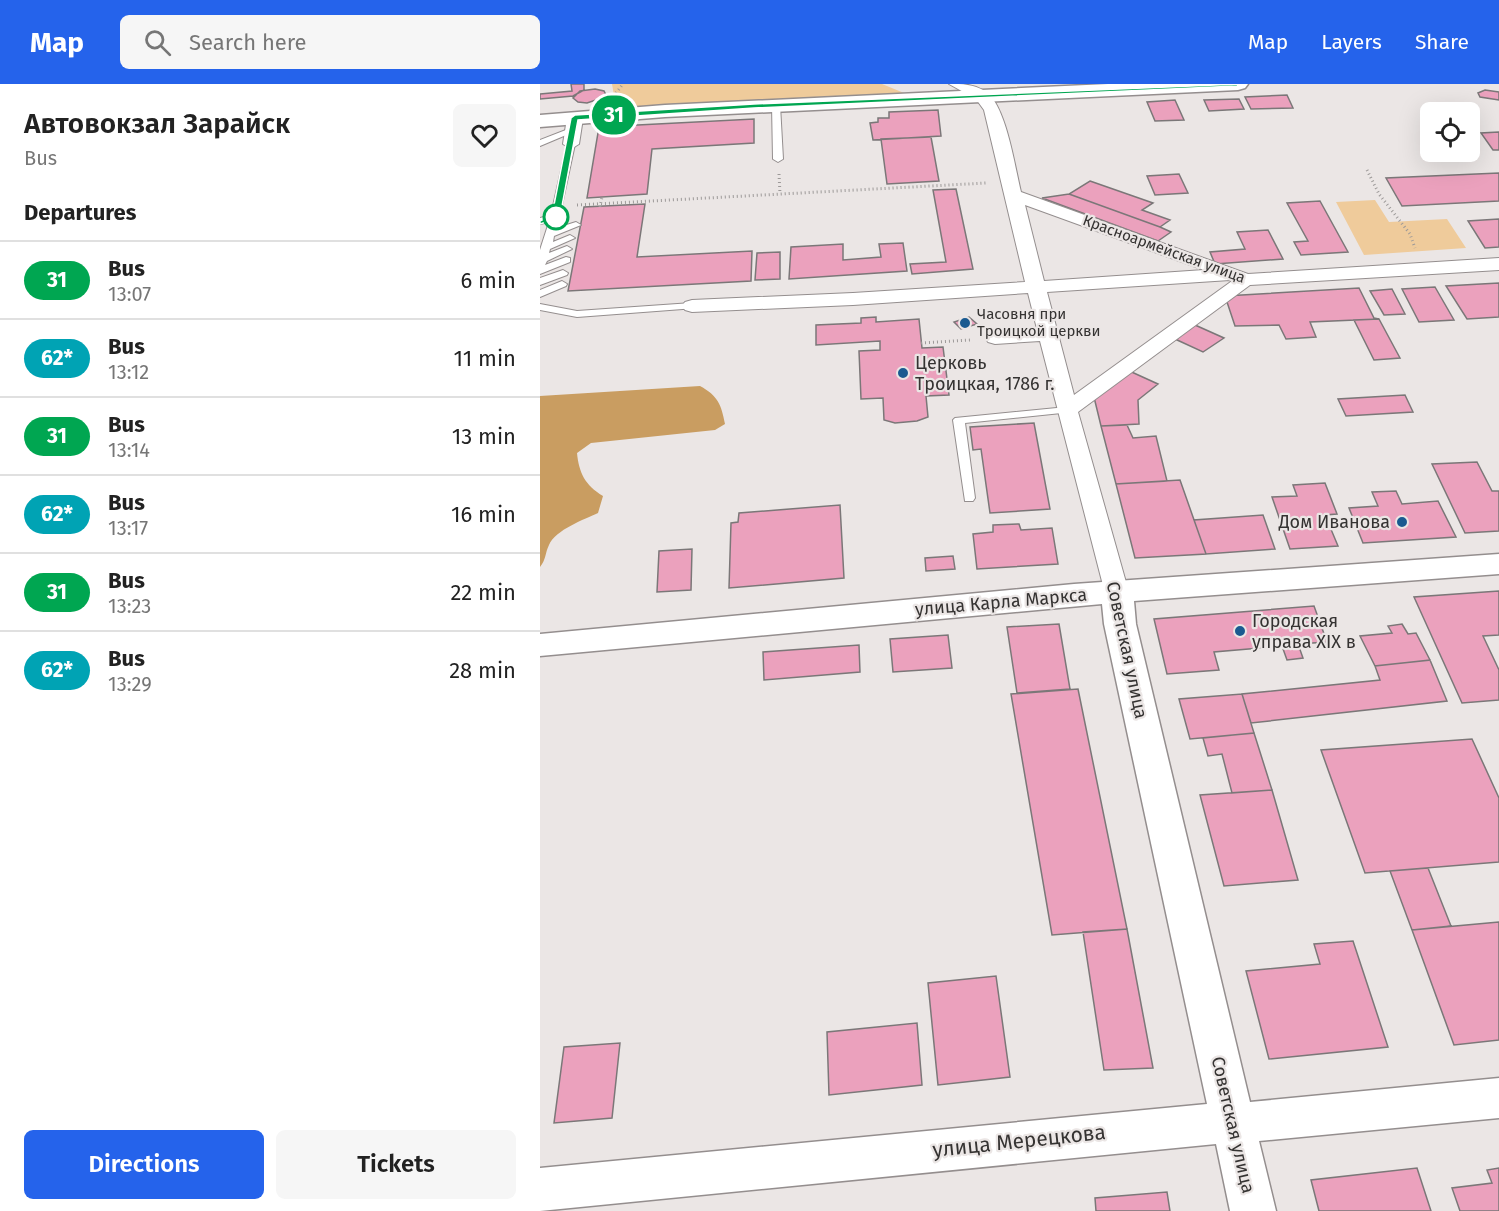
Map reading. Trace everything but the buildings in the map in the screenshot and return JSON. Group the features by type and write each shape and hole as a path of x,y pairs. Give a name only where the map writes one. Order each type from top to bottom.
{"street":[{"path":"957,84 982,96"},
{"path":"540,121 573,131 776,105 1238,84"},
{"name":"Советская улица","path":"982,96 992,110 1067,410 1117,593 1120,624 1253,1211"},
{"name":"Красноармейская улица","path":"1011,189 1239,277 1499,264"},
{"path":"692,306 1239,277"},
{"path":"1067,410 1239,277"},
{"path":"995,338 1048,334"},
{"name":"улица Карла Маркса","path":"540,645 1074,595 1499,564"},
{"name":"улица Мерецкова","path":"540,1190 1177,1126 1285,1120 1499,1098"}],"lane":[{"path":"776,105 778,159"},
{"path":"540,143 573,131"},
{"path":"541,263 556,217 573,131"},
{"path":"540,221 556,217"},
{"path":"550,234 576,225"},
{"path":"546,248 570,238"},
{"path":"541,263 567,249"},
{"path":"540,271 566,260"},
{"path":"540,282 563,273"},
{"path":"540,294 562,285"},
{"path":"540,307 577,314 692,306"},
{"path":"969,498 959,420 1067,410"}],"path":[{"path":"1367,170 1379,194 1410,234 1417,253"},
{"path":"578,205 600,206 1011,189"},
{"path":"600,206 602,197"},
{"path":"921,343 995,338"}],"shaded area":[{"path":"612,84 882,84 909,95 616,107"},
{"path":"1375,200 1389,222 1447,219 1466,248 1364,255 1336,202"},
{"path":"700,386 715,397 722,411 725,424 715,430 591,443 577,453 579,467 584,478 603,496 598,513 557,535 549,545 540,567 540,396"}],"bus line":[{"name":"31","path":"540,221 556,217 575,118 754,106 1237,84"}],"place":[{"name":"Часовня при Троицкой церкви","path":"965,323"},
{"name":"Церковь Троицкая, 1786 г.","path":"903,373"},
{"name":"Дом Иванова","path":"1402,522"},
{"name":"Городская управа XIX в","path":"1240,631"}]}
